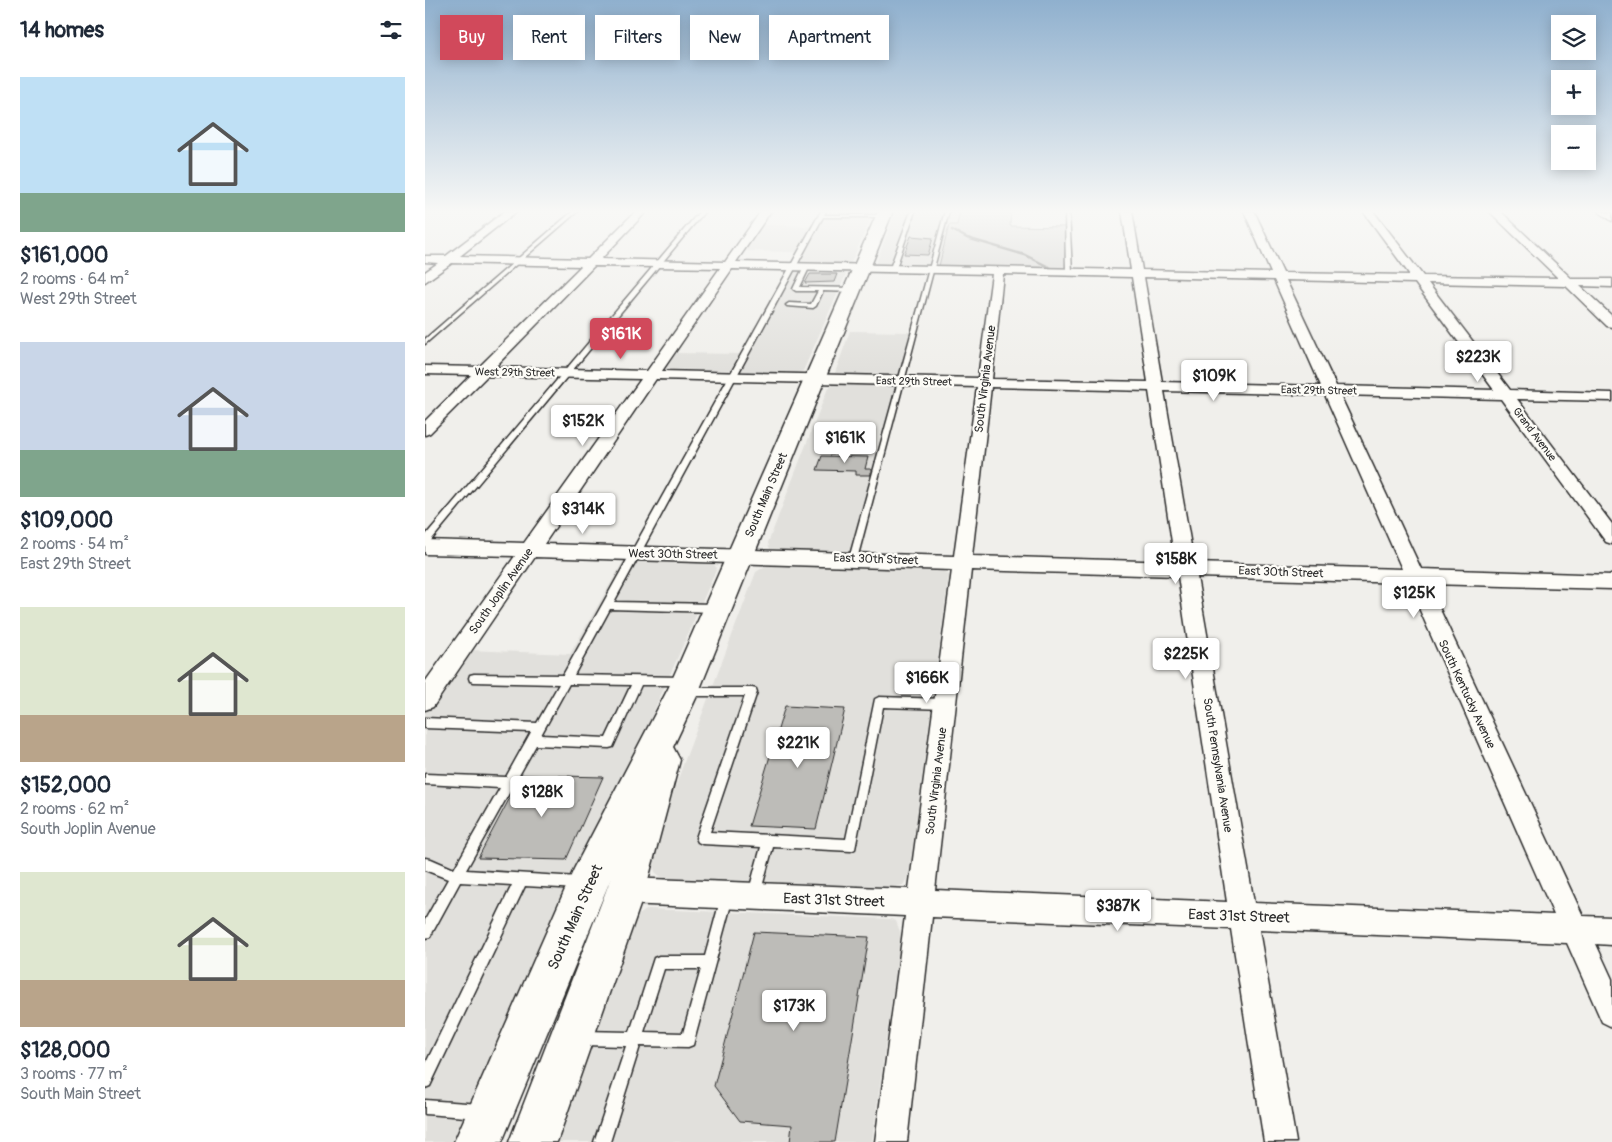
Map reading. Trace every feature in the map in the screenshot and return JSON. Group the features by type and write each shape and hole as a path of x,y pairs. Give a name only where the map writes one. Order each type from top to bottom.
{"main road":[{"name":"South Main Street","path":"485,1127 607,887 684,690 863,264"},
{"name":"South Main Street","path":"533,1142 571,1038 607,887"}],"street":[{"path":"425,278 443,264"},
{"path":"425,430 589,264"},
{"path":"679,264 1612,283"},
{"name":"South Pennsylvania Avenue","path":"1136,264 1280,1142"},
{"name":"South Kentucky Avenue","path":"1274,264 1612,1012"},
{"name":"Grand Avenue","path":"1408,264 1612,537"},
{"path":"1550,264 1612,323"},
{"name":"South Joplin Avenue","path":"425,700 728,265"},
{"name":"South Virginia Avenue","path":"891,1142 919,904 964,562 998,270"},
{"name":"West 29th Street","path":"425,370 816,379"},
{"name":"East 29th Street","path":"816,379 1612,397"},
{"name":"West 30th Street","path":"425,547 740,556"},
{"name":"East 30th Street","path":"740,556 1612,582"},
{"name":"East 31st Street","path":"607,887 741,896 919,904 1612,931"}],"lane":[{"path":"425,342 514,264"},
{"path":"425,542 659,264"},
{"path":"853,559 931,264"},
{"path":"1069,264 1069,272"},
{"path":"425,932 540,728 794,266"},
{"path":"807,266 796,289 853,290"},
{"path":"789,305 813,306 821,290"},
{"path":"608,605 718,608"},
{"path":"474,678 565,681 638,680 684,690 752,692 702,838 851,845 879,702 945,704"},
{"path":"533,740 609,743 638,680"},
{"path":"425,723 540,728"},
{"path":"425,779 509,783"},
{"path":"571,1038 688,1040 709,962 769,841"},
{"path":"425,864 455,876 607,887"},
{"path":"425,1081 521,881"},
{"path":"602,1142 659,963 709,962"},
{"path":"425,1107 485,1127"}],"shaded area":[{"path":"903,264 939,264 939,266"},
{"path":"939,264 1067,264 1067,269 939,266"},
{"path":"791,269 847,272 803,371 795,373 662,369 672,353 742,354"},
{"path":"850,331 910,332 899,376 835,373"},
{"path":"836,383 903,384 861,553 770,549 768,543 828,388"},
{"path":"624,560 708,563 713,564 717,568 464,1142 425,1142 425,712 468,650 570,654"},
{"path":"775,564 942,570 949,575 909,875 903,885 896,887 670,879 661,877 655,872 653,865 654,848 683,765 756,572 764,567"},
{"path":"648,909 891,919 896,921 901,934 872,1142 554,1142 633,923 637,916"}],"building":[{"path":"810,274 837,274 834,282 805,283"},
{"path":"822,456 868,457 865,469 871,469 871,475 856,475 856,471 817,470"},
{"path":"785,706 845,709 816,829 749,826"},
{"path":"522,775 603,777 566,860 478,858"},
{"path":"754,932 869,937 835,1142 790,1142 792,1125 740,1121 714,1086"}],"waterway":[{"path":"1044,264 1051,268"}]}
